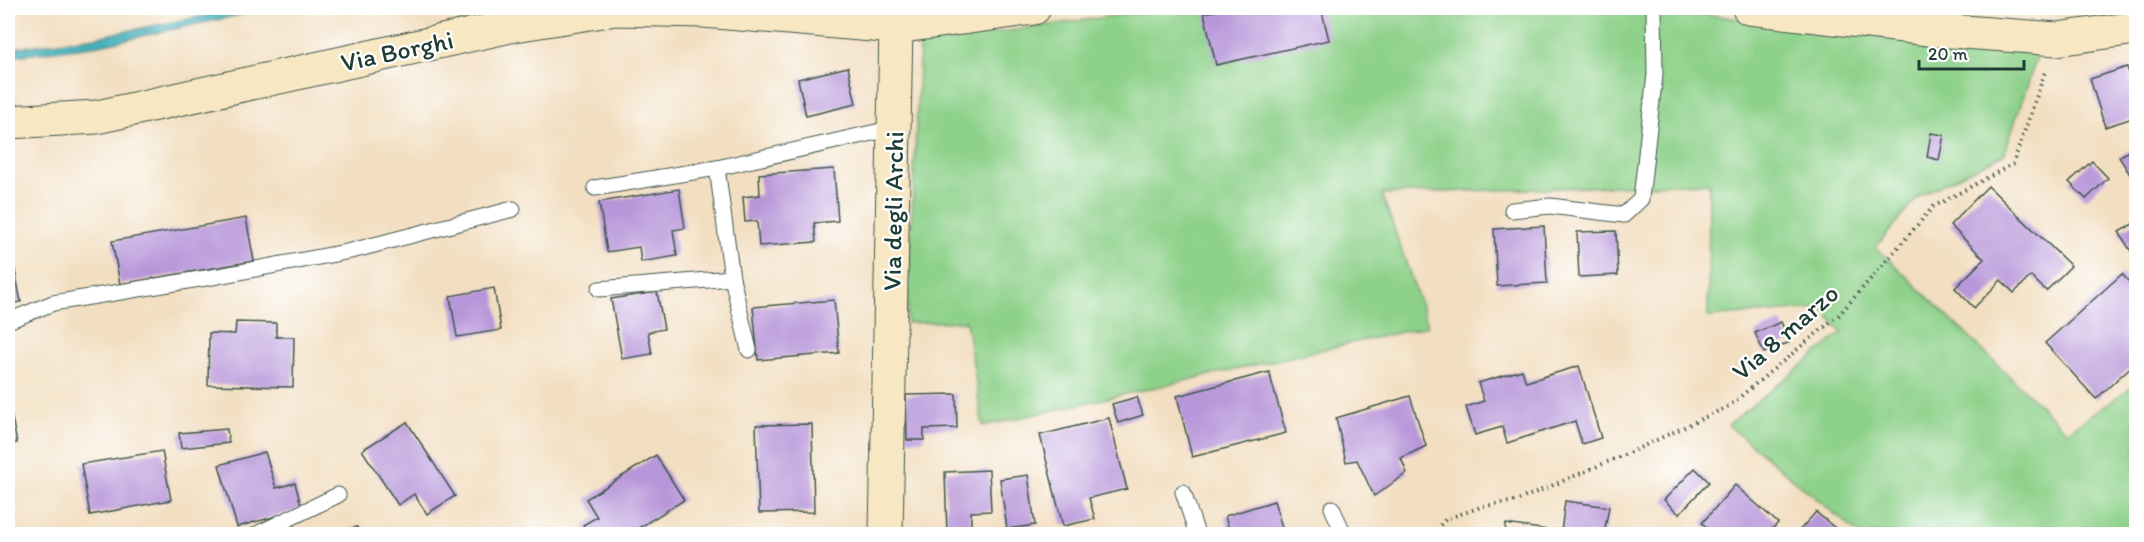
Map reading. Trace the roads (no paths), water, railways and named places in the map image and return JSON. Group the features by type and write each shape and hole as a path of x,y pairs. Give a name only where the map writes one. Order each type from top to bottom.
{"main road":[{"path":"896,27 1034,8"},
{"path":"1749,8 1937,30 2057,39 2136,28"},
{"name":"Via Borghi","path":"8,122 97,117 515,25 615,9 704,11 896,27"},
{"name":"Via degli Archi","path":"886,534 896,27"}],"lane":[{"path":"1512,210 1550,206 1624,215 1641,198 1655,74 1654,8"},
{"path":"596,188 717,168 894,128"},
{"path":"717,168 732,278 749,350"},
{"path":"8,321 53,303 351,251 513,209"},
{"path":"599,289 732,278"},
{"path":"1184,492 1197,534"},
{"path":"258,534 338,495"},
{"path":"1332,508 1344,534"}],"water":[{"path":"243,8 272,8 100,45 8,56 8,49 96,37"}]}
